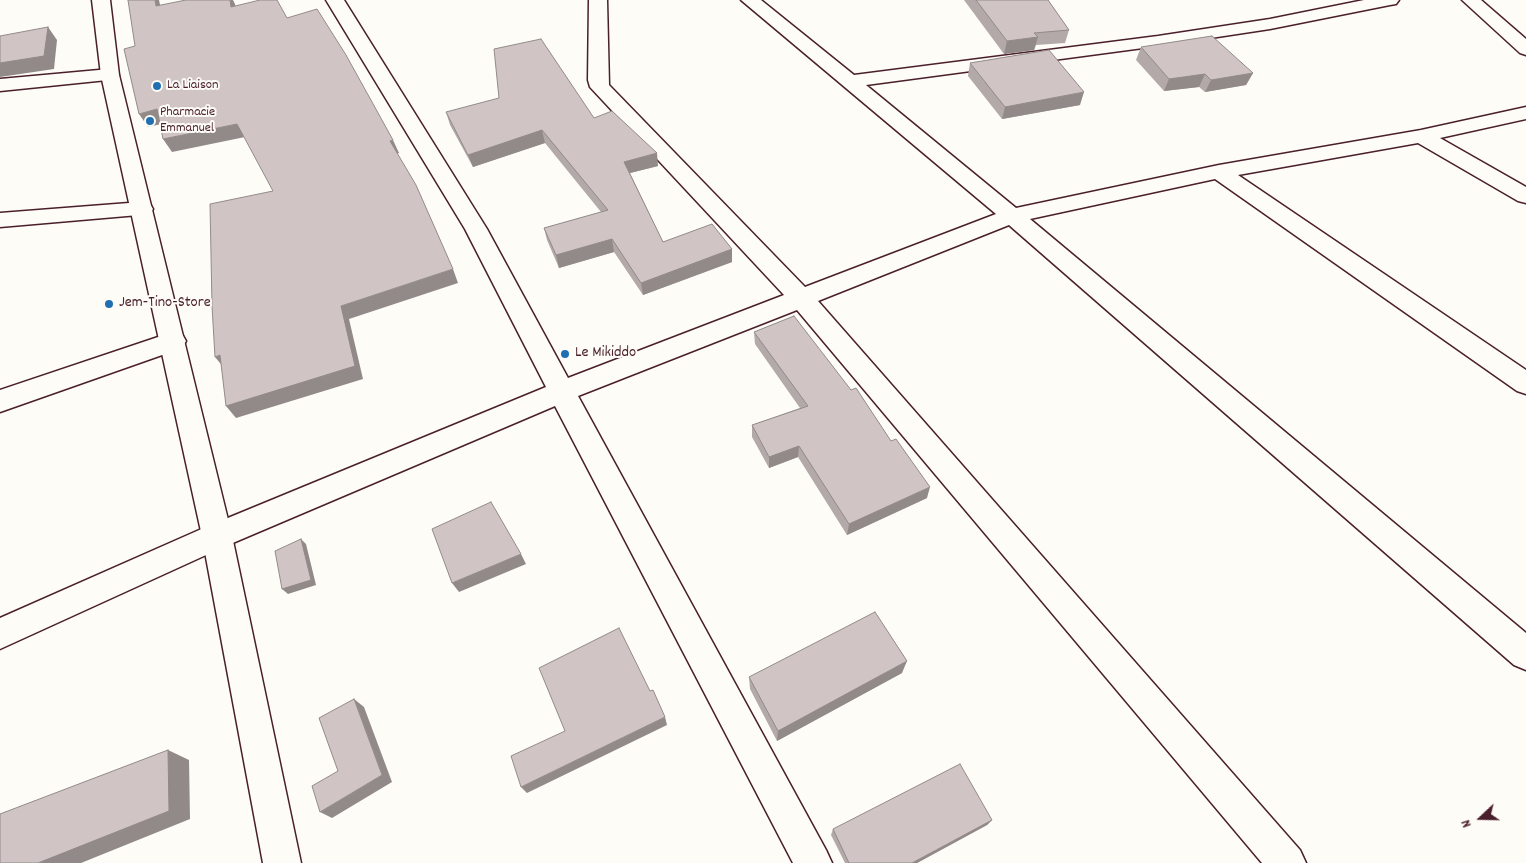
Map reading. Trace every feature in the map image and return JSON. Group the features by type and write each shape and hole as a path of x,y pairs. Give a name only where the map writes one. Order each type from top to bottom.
{"street":[{"path":"101,0 110,75 217,536 282,863"},
{"path":"335,0 476,229 813,863"},
{"path":"598,0 598,80 600,87 801,298 1287,863"},
{"path":"750,0 850,80 1012,216 1526,654"},
{"path":"850,80 1176,38 1270,24 1390,0"},
{"path":"1471,0 1526,49"},
{"path":"0,85 110,75"},
{"path":"0,634 217,536 561,392 1012,216 1219,172 1422,136 1526,113"},
{"path":"1422,136 1526,196"},
{"path":"1219,172 1526,384"},
{"path":"0,220 142,208"},
{"path":"0,401 173,341"}],"building":[{"path":"128,0 155,0 156,6 186,0 230,0 231,7 260,0 277,0 287,18 317,9 346,55 393,140 390,141 416,185 453,269 341,306 355,366 226,406 220,355 215,357 210,204 273,191 237,124 163,139 157,109 139,114 124,49 135,46"},
{"path":"976,0 1048,0 1069,30 1034,33 1038,37 1007,41"},
{"path":"48,27 44,56 0,63 0,36"},
{"path":"1212,36 1253,73 1211,80 1205,74 1169,79 1141,47"},
{"path":"541,39 594,118 612,111 657,153 624,162 663,242 712,224 732,249 641,283 612,239 556,255 544,228 608,210 542,130 468,155 446,112 499,98 494,49"},
{"path":"1049,50 1084,92 1005,107 970,63"},
{"path":"794,316 851,390 856,388 891,441 896,439 930,487 849,524 799,446 769,457 752,425 808,406 754,332"},
{"path":"491,502 521,554 452,583 432,529"},
{"path":"301,539 311,580 282,589 275,551"},
{"path":"875,612 907,661 778,731 749,677"},
{"path":"619,628 650,691 653,690 665,717 521,787 511,756 565,731 539,668"},
{"path":"354,699 382,775 320,812 312,786 338,771 319,718"},
{"path":"168,750 169,811 38,863 0,863 0,814"},
{"path":"960,764 992,820 912,863 849,863 833,829"}],"place":[{"name":"La Liaison","path":"157,86"},
{"name":"Pharmacie Emmanuel","path":"150,121"},
{"name":"Jem-Tino-Store","path":"109,304"},
{"name":"Le Mikiddo","path":"565,354"}]}
